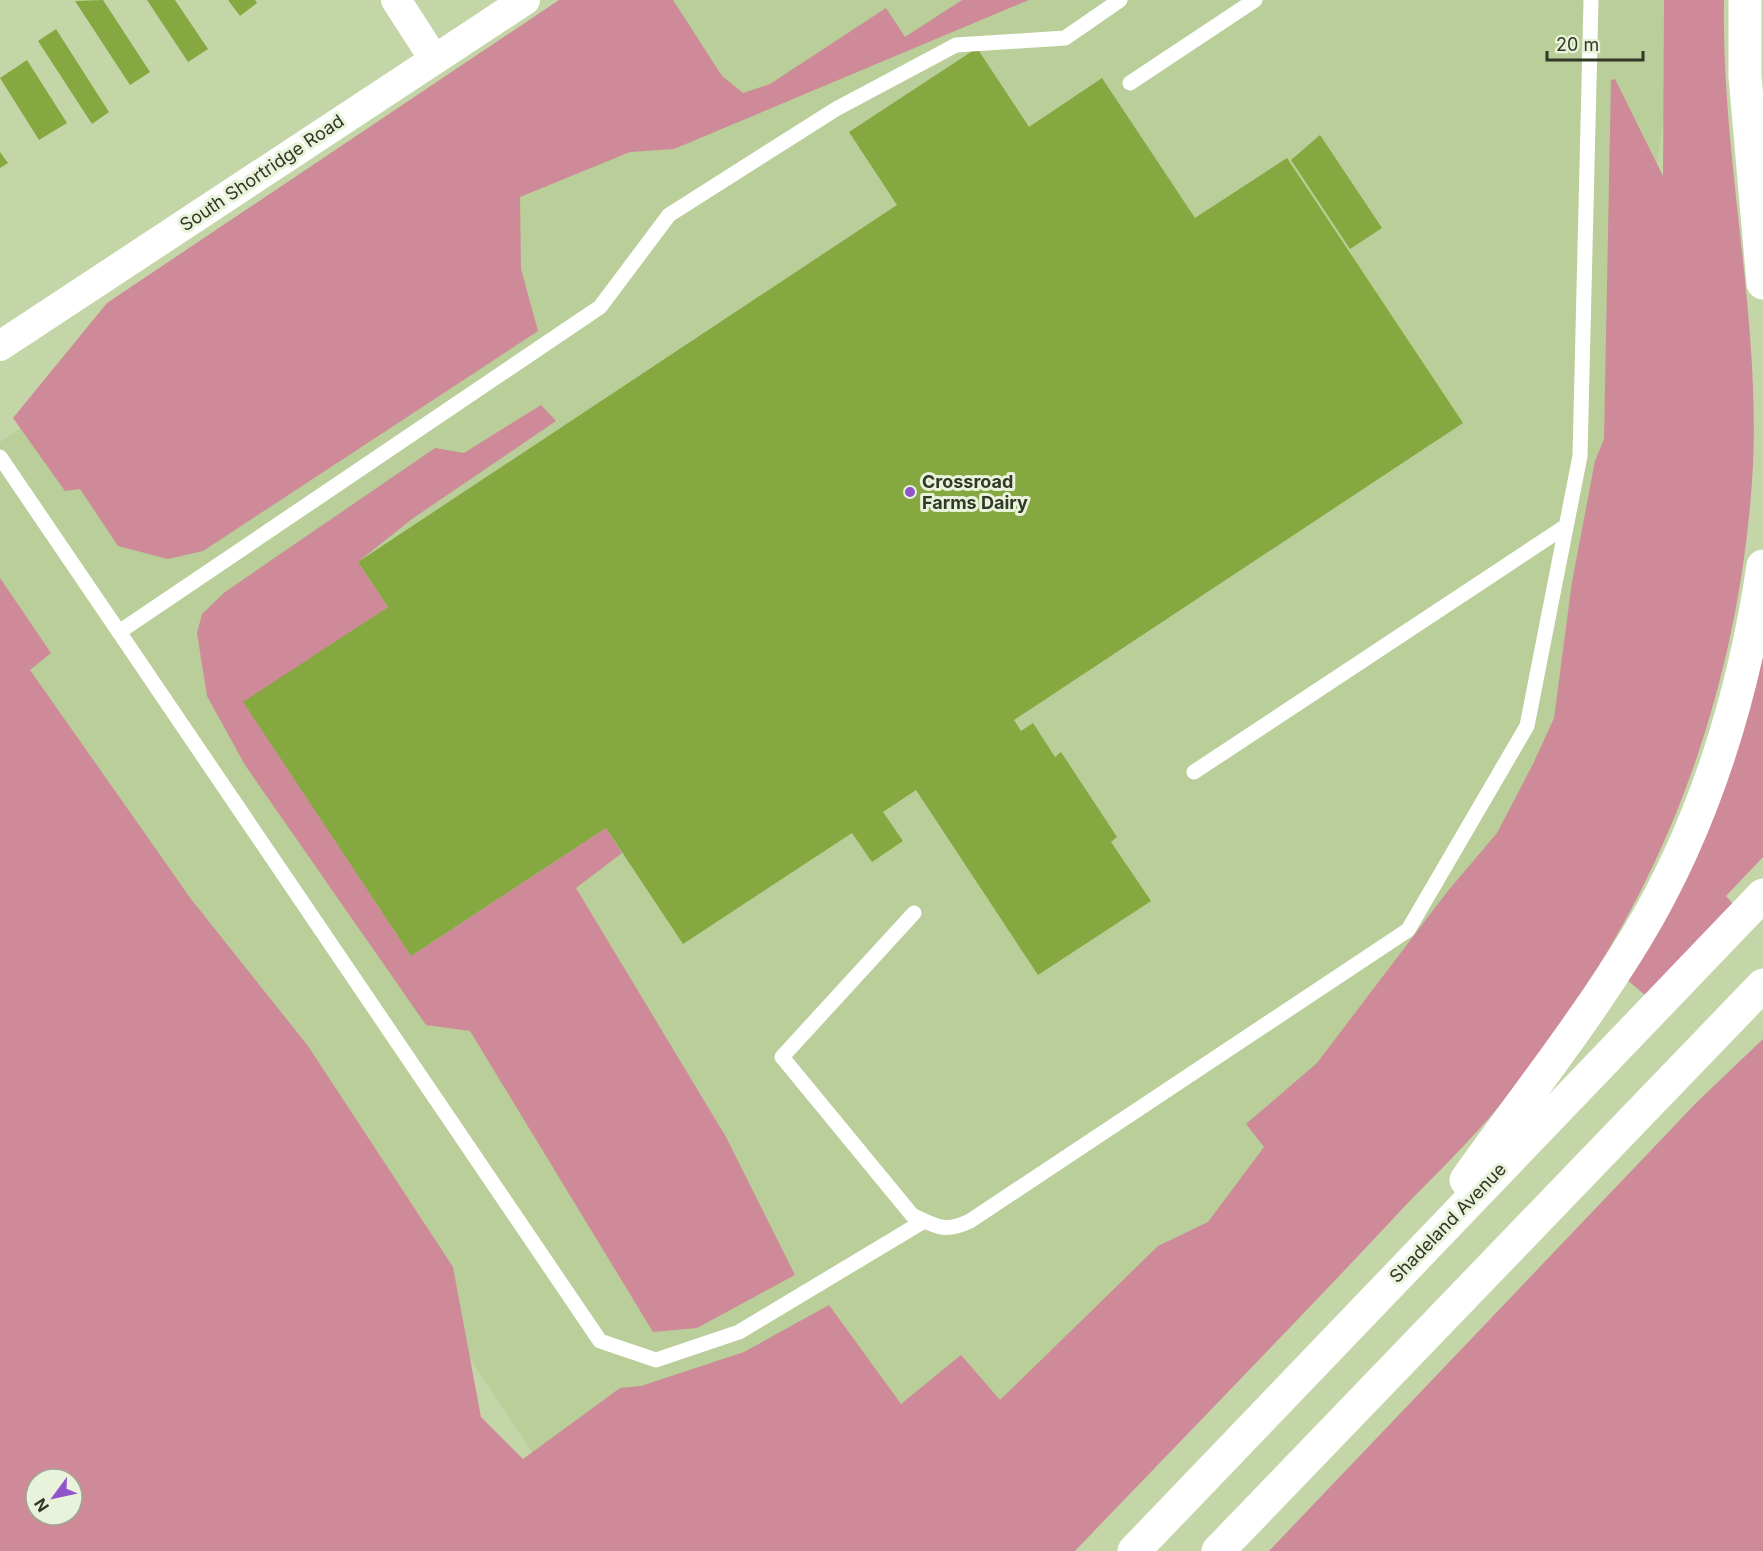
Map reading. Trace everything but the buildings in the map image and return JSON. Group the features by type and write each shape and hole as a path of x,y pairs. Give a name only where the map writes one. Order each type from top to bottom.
{"highway":[{"path":"1745,0 1745,76 1763,283"},
{"path":"1399,1274 1596,1000 1636,937 1657,898 1694,818 1721,749 1751,635 1763,566"},
{"name":"Shadeland Avenue","path":"1134,1551 1763,895"},
{"path":"1218,1551 1763,985"},
{"path":"1734,1014 1763,999"}],"street":[{"path":"396,0 434,59"},
{"name":"South Shortridge Road","path":"0,346 525,0"}],"lane":[{"path":"119,632 600,307 669,215 826,115 957,45 1065,38 1120,0"},
{"path":"1130,83 1256,0"},
{"path":"914,913 782,1057 912,1215 952,1229 970,1221 1408,930 1527,726 1580,456 1591,0"},
{"path":"0,457 600,1341 656,1360 739,1332 924,1221"},
{"path":"1194,772 1566,526"}],"shaded area":[{"path":"559,0 673,0 722,76 743,93 770,84 886,8 905,37 962,0 1029,0 674,149 630,152 520,197 521,269 538,331 203,551 168,559 118,546 80,489 65,491 13,418 107,303"},
{"path":"666,0 1686,0 1657,159 1646,557 1568,836 958,1551 538,1461 0,652 0,442"},
{"path":"1664,0 1724,0 1729,121 1752,363 1754,423 1752,482 1745,550 1734,618 1719,684 1676,814 1648,876 1616,937 1580,995 1502,1103 1466,1144 1075,1551 0,1551 0,578 51,653 30,670 191,899 308,1046 453,1267 481,1417 523,1459 620,1388 641,1386 744,1352 829,1305 901,1404 961,1355 1000,1400 1158,1246 1208,1222 1264,1147 1246,1124 1317,1063 1447,892 1497,833 1533,764 1554,718 1572,582 1595,461 1604,439 1611,80 1615,79 1663,176"},
{"path":"541,405 556,421 412,519 358,562 388,607 244,703 411,956 606,828 622,853 576,888 726,1137 795,1275 697,1328 653,1332 470,1031 426,1025 245,765 207,696 197,633 202,614 225,592 435,448 464,453"},
{"path":"1763,639 1763,857 1726,896 1734,905 1645,995 1626,979"},
{"path":"1763,1039 1763,1551 1269,1551 1697,1102"}],"place":[{"name":"Crossroad Farms Dairy","path":"910,492"}]}
